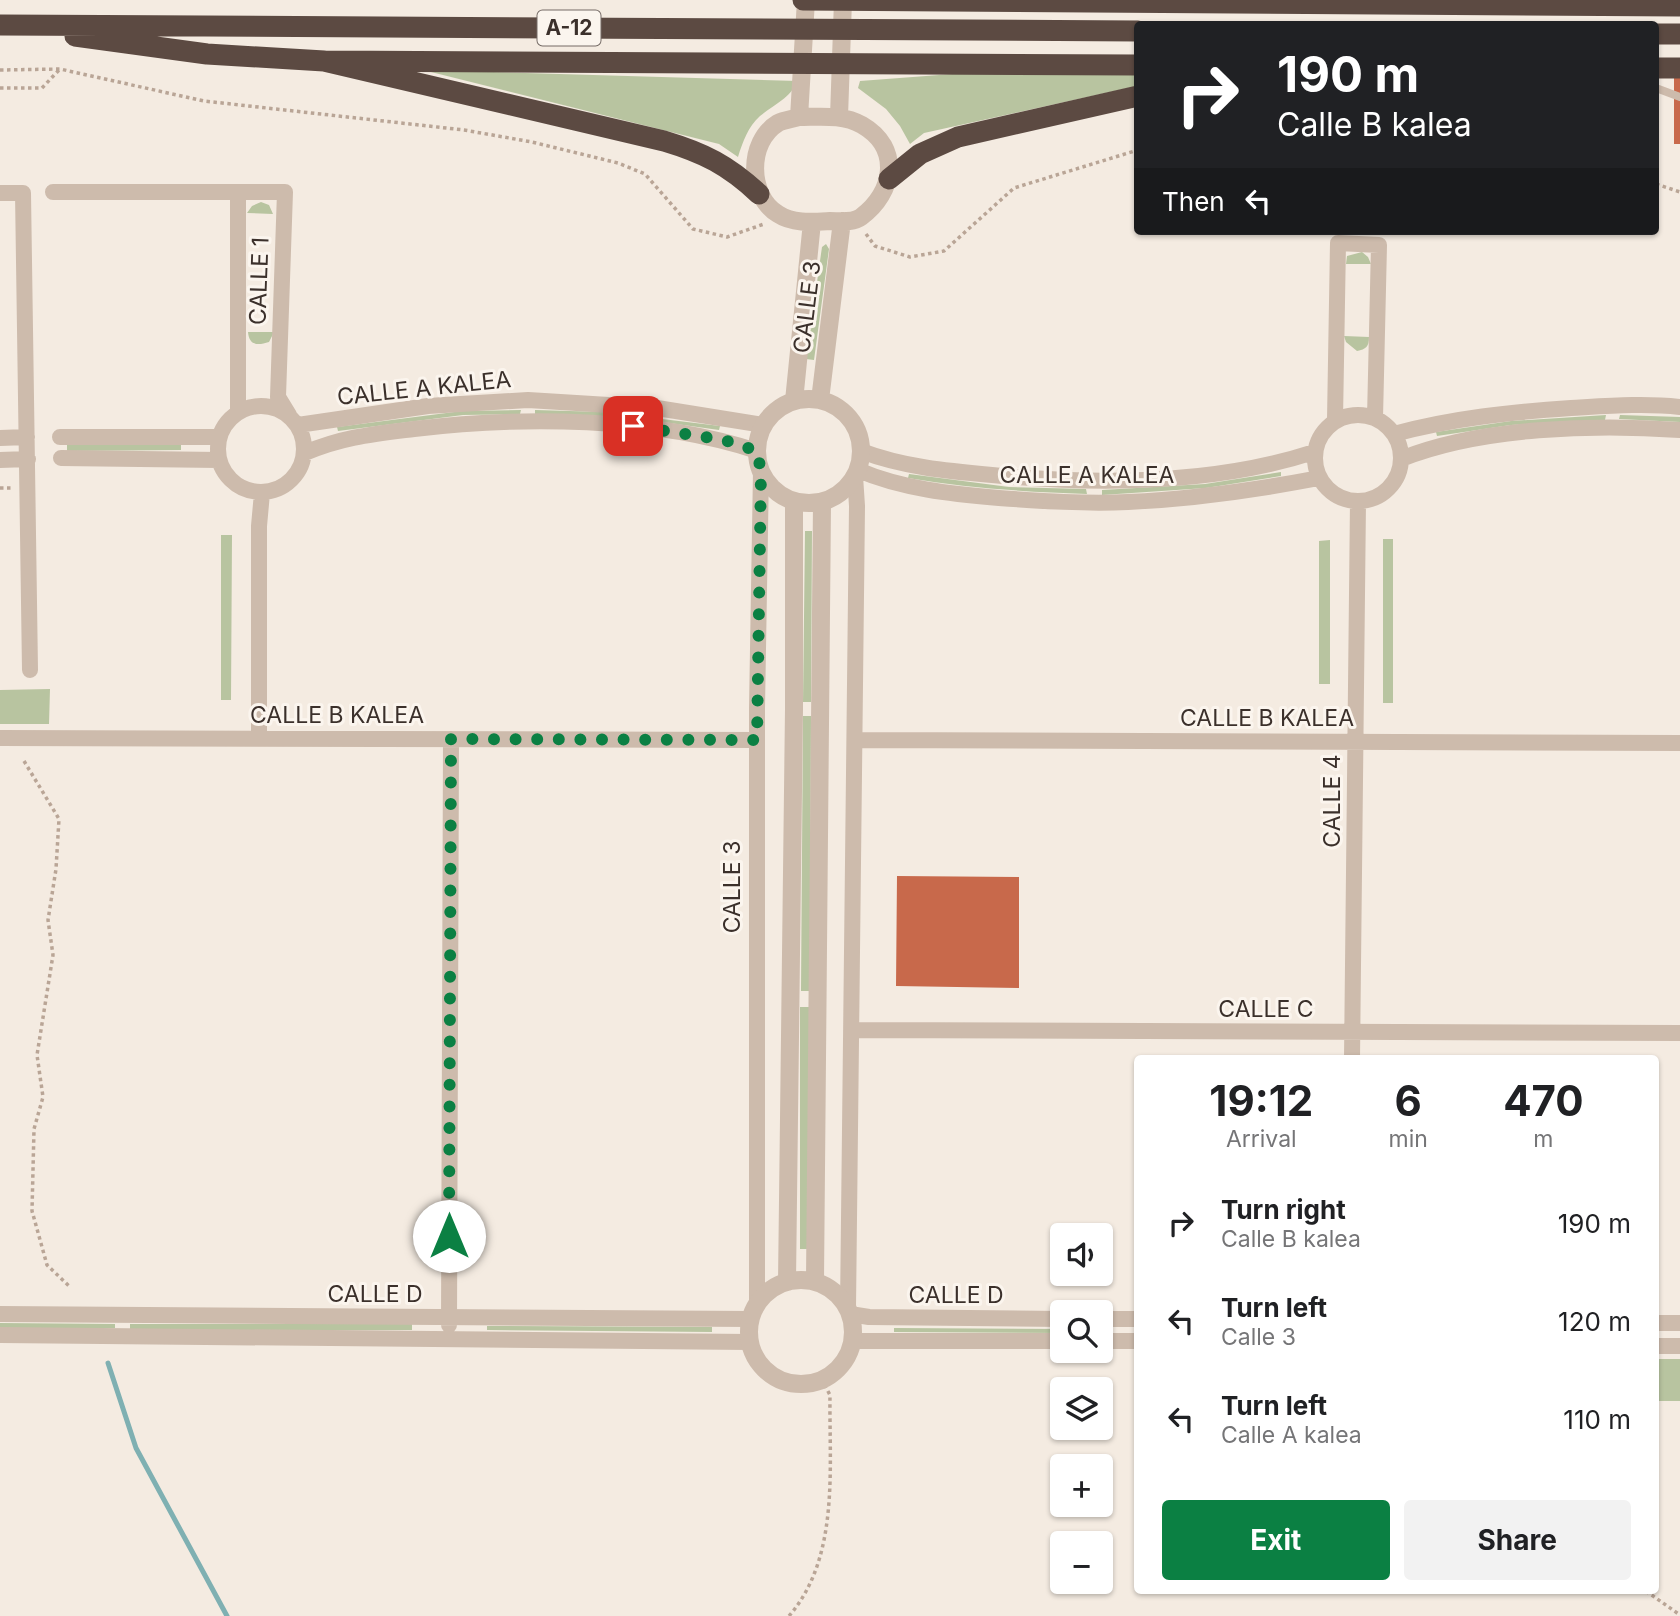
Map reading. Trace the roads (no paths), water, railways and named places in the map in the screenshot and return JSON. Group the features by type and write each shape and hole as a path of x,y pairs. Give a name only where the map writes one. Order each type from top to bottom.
{"highway":[{"path":"805,0 1680,6"},
{"path":"0,26 207,54 324,61 1134,65"},
{"name":"A-12","path":"0,26 1134,31"},
{"path":"1659,34 1680,34"},
{"path":"324,61 702,152 741,177 758,194"},
{"path":"1659,68 1680,68"},
{"path":"889,179 920,153 958,137 1134,97"}],"street":[{"path":"799,117 805,0"},
{"path":"839,117 843,0"},
{"path":"799,117 839,117 862,125 877,138 888,156 889,179 883,195 874,208 849,221 792,221 777,214 758,194 754,167 761,141 778,123 799,117"},
{"path":"0,193 23,192 30,670"},
{"name":"CALLE 1","path":"53,192 285,192 278,397 293,420"},
{"name":"CALLE 1","path":"238,192 238,412"},
{"name":"CALLE 3","path":"820,400 849,221"},
{"name":"CALLE 3","path":"794,401 812,222"},
{"path":"1335,420 1338,243 1379,245 1375,418"},
{"name":"CALLE A KALEA","path":"293,420 428,406 528,400 657,408 764,425"},
{"path":"849,1311 834,1292 815,1281 787,1282 765,1294 754,1311 750,1342 755,1357 777,1378 807,1384 822,1380 842,1364 853,1341 849,1311 851,1030 857,473 861,451 855,426 846,414 834,405 820,400 794,401 782,406 764,425 757,451 761,471 769,484 780,494 794,501 822,502 847,488 857,473"},
{"path":"264,405 277,408 293,420 303,439 305,453 302,466 295,477 274,491 262,493 247,491 235,484 225,473 219,460 219,437 223,427 238,412 264,405"},
{"path":"1394,434 1427,425 1508,412 1613,405 1680,407"},
{"path":"1362,414 1375,418 1394,434 1400,446 1399,472 1393,484 1383,493 1358,501 1335,495 1319,478 1314,452 1325,428 1335,420 1362,414"},
{"name":"CALLE A KALEA","path":"305,453 332,441 375,434 528,421 633,426 724,440 757,451"},
{"path":"1401,458 1431,447 1541,431 1644,428 1680,430"},
{"path":"0,438 27,437"},
{"path":"60,437 219,437"},
{"name":"CALLE A KALEA","path":"861,451 879,458 936,470 1043,480 1170,478 1283,462 1314,452"},
{"path":"61,458 219,460"},
{"path":"0,460 27,459"},
{"name":"CALLE 3","path":"754,1311 761,471"},
{"name":"CALLE A KALEA","path":"857,473 884,482 972,496 1048,502 1126,503 1243,492 1319,478"},
{"path":"259,737 259,526 262,493"},
{"path":"787,1282 794,501"},
{"name":"CALLE 4","path":"1352,1055 1358,501"},
{"path":"815,1281 822,502"},
{"name":"CALLE B KALEA","path":"0,738 757,740"},
{"path":"449,1338 451,739"},
{"name":"CALLE B KALEA","path":"855,740 1680,743"},
{"name":"CALLE C","path":"851,1030 1680,1032"},
{"name":"CALLE D","path":"0,1314 449,1317 754,1311"},
{"name":"CALLE D","path":"849,1311 869,1317 1050,1319"},
{"path":"1113,1319 1134,1319"},
{"path":"1659,1323 1680,1323"},
{"name":"CALLE D","path":"0,1335 750,1342"},
{"name":"CALLE D","path":"853,1341 1050,1341"},
{"path":"1113,1341 1134,1341"},
{"path":"1659,1346 1680,1346"}],"lane":[{"path":"1659,89 1680,97"}],"waterway":[{"path":"108,1363 136,1448 227,1616"}]}
